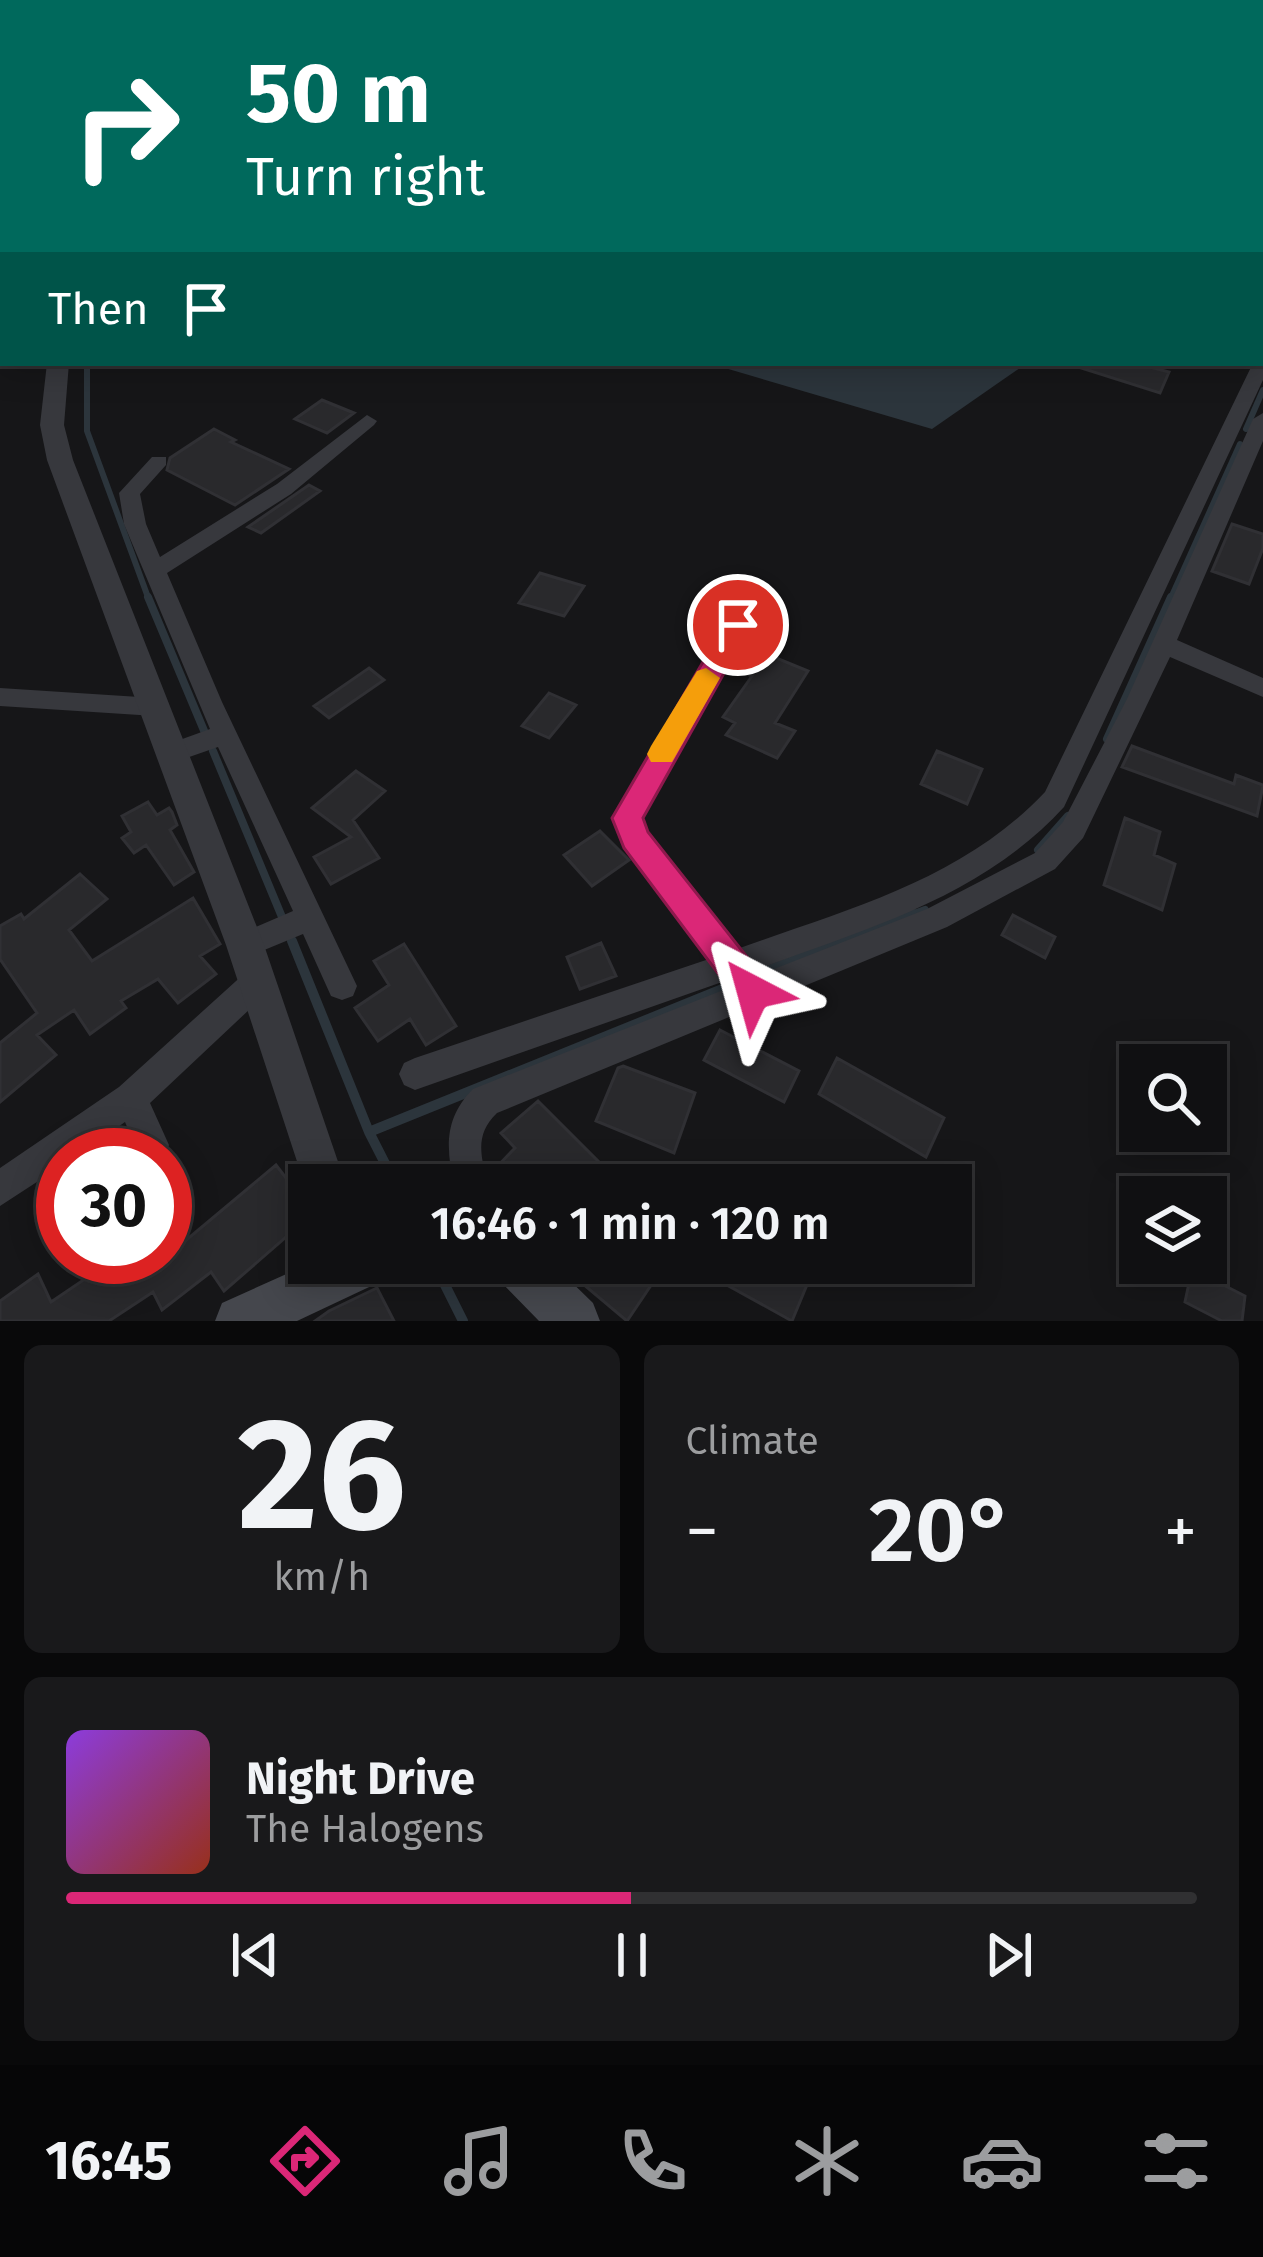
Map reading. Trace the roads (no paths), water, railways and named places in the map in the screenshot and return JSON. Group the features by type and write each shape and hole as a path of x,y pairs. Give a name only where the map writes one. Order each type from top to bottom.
{"main road":[{"path":"240,1321 317,1284"},
{"path":"537,1284 575,1321"}],"street":[{"path":"58,366 52,425 60,460 245,945 318,1164"},
{"path":"468,1164 463,1125 485,1101 937,918 1045,861 1073,830 1139,699 1252,436 1262,366"},
{"path":"155,570 284,489 367,421"},
{"path":"416,1073 910,899 996,854 1034,826 1055,799 1252,436"},
{"path":"159,461 129,493 135,524 225,734 342,986"},
{"path":"738,625 627,818 635,838 753,992"},
{"path":"1161,644 1263,688"},
{"path":"0,697 154,707"},
{"path":"172,753 225,734"},
{"path":"245,945 310,916"},
{"path":"0,1190 130,1098 257,982"},
{"path":"130,1098 144,1128"}],"waterway":[{"path":"87,366 87,431 149,600"},
{"path":"1246,429 1263,390"},
{"path":"1170,600 1240,444"},
{"path":"148,597 205,733"},
{"path":"1107,739 1171,597"},
{"path":"213,751 282,917"},
{"path":"1038,850 1068,816"},
{"path":"911,915 925,910"},
{"path":"749,978 911,915"},
{"path":"906,917 911,915"},
{"path":"292,941 369,1132"},
{"path":"369,1132 735,984"},
{"path":"369,1132 385,1164"},
{"path":"444,1284 463,1321"}]}
